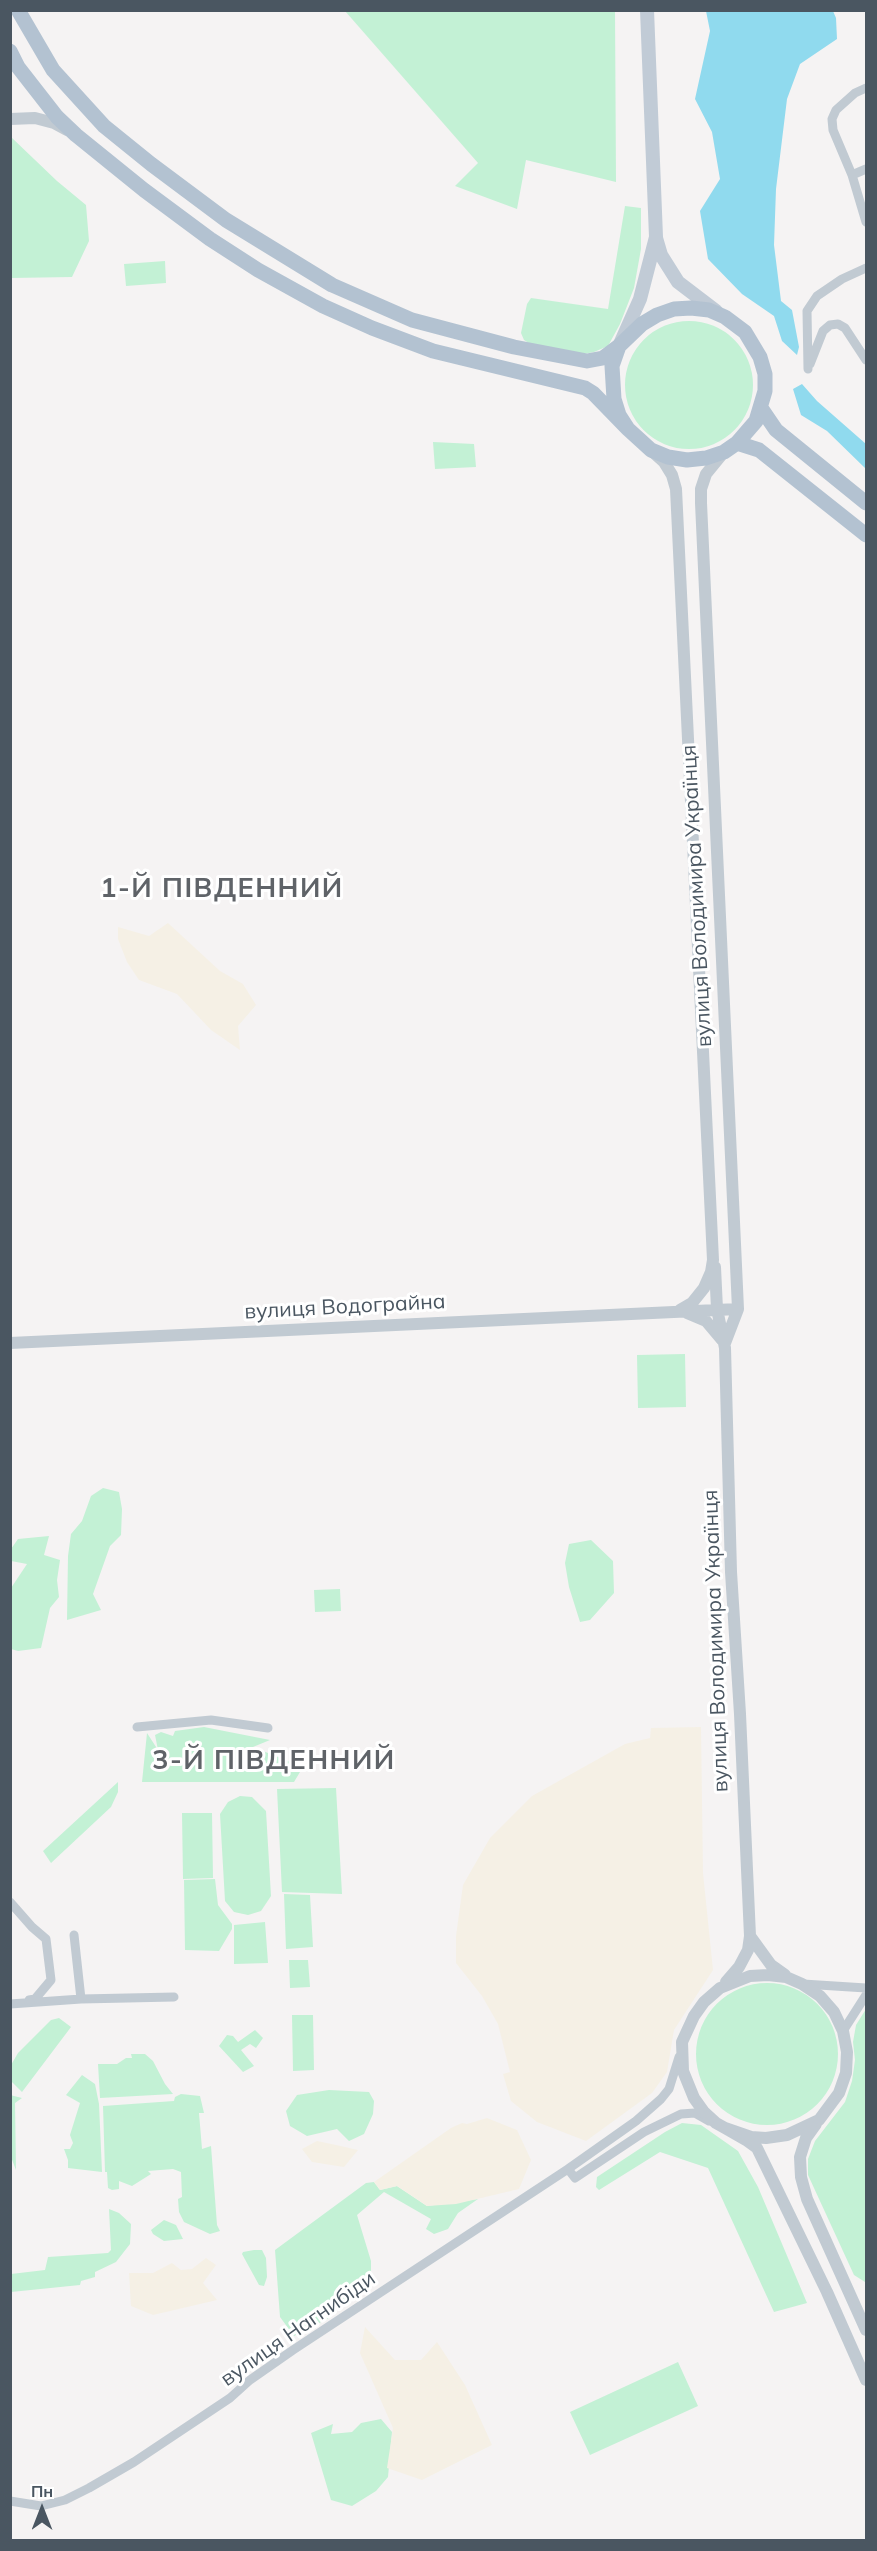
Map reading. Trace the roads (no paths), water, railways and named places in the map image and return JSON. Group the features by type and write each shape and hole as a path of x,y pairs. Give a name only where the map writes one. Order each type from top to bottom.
{"main road":[{"path":"18,10 53,69 104,126 151,165 266,247 348,293 392,313 445,331 587,361 603,358 642,324 674,309 700,309 725,317"},
{"name":"вулиця Володимира Українця","path":"647,10 656,237 661,255 678,282 745,332 760,357 765,374 765,391 756,421 737,443 724,452 706,458 687,460 668,457 651,450 627,429 614,399 612,366 640,299 656,237"},
{"path":"10,51 18,67 57,117 76,135 210,239 258,270 314,301 372,328 433,351 585,388 593,393 627,429"},
{"path":"210,239 226,220"},
{"path":"761,408 776,430 867,503"},
{"path":"737,443 759,450 867,535"}],"street":[{"path":"867,88 855,93 836,110 832,119 833,130 852,175 867,222"},
{"path":"10,119 35,118 54,123 76,135"},
{"path":"852,175 867,169"},
{"path":"867,268 817,296 807,311 808,369 823,330 830,325 838,324 845,328 867,360"},
{"name":"вулиця Володимира Українця","path":"651,450 668,468 676,489 713,1260 717,1309 725,1343 731,1572 750,1936 748,1950 739,1967 704,2002 694,2016 682,2042 683,2071 694,2098 704,2112 757,2148 867,2380"},
{"name":"вулиця Володимира Українця","path":"724,452 706,474 701,489 701,503 738,1309 725,1343"},
{"path":"680,1310 692,1303 704,1288 713,1260"},
{"name":"вулиця Водограйна","path":"10,1343 738,1309"},
{"path":"680,1310 706,1321 725,1343"},
{"path":"137,1727 211,1720 268,1728"},
{"path":"10,1902 46,1939 51,1980 35,1999 10,2004"},
{"path":"74,1935 81,1999"},
{"name":"вулиця Володимира Українця","path":"750,1936 771,1965 820,1996 834,2012 843,2031 847,2052 846,2073 839,2093 806,2138 800,2157 801,2177 807,2199 867,2330"},
{"name":"вулиця Володимира Українця","path":"720,1988 750,1976 768,1975 786,1977 802,1984"},
{"path":"802,1984 867,1988"},
{"path":"843,2031 867,1995"},
{"path":"10,2004 81,1999 174,1997"},
{"name":"вулиця Нагнибіди","path":"10,2501 41,2506 65,2500 134,2462 230,2398 250,2380 293,2350 568,2169 636,2121 669,2090 681,2052"},
{"path":"568,2169 575,2178 644,2132 681,2114 695,2114 725,2128"},
{"name":"вулиця Володимира Українця","path":"725,2128 751,2138 766,2138 787,2135 819,2120"}],"water":[{"path":"706,11 833,11 836,18 837,39 800,64 787,99 776,189 774,245 781,301 792,310 799,347 797,355 782,341 774,316 742,294 708,259 700,211 720,179 712,132 695,99 710,31"},
{"path":"802,384 817,401 866,444 866,469 827,431 801,415 793,389"}],"district":[{"name":"1-Й ПІВДЕННИЙ","path":"222,889"},
{"name":"3-Й ПІВДЕННИЙ","path":"274,1761"}]}
